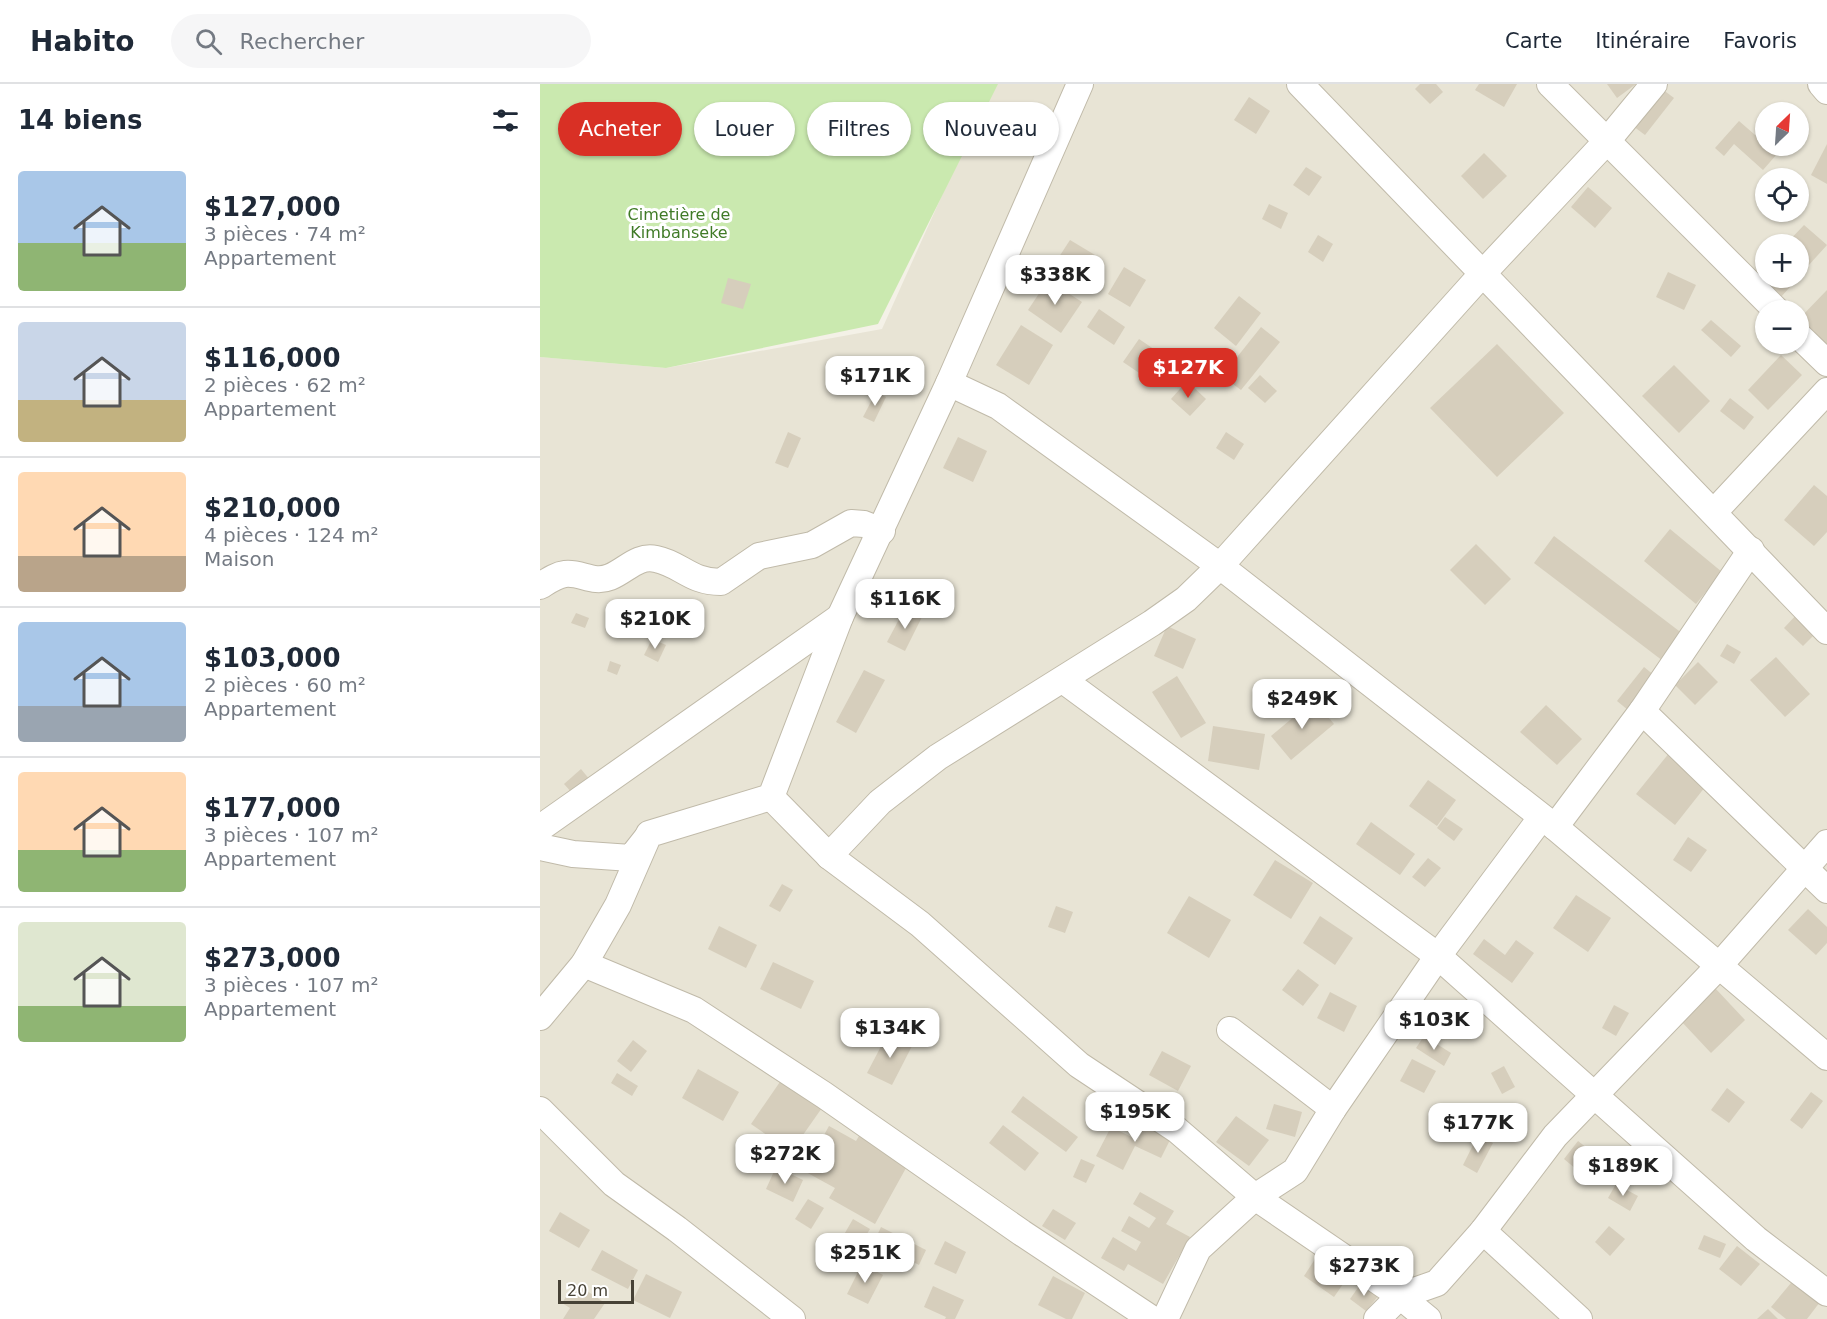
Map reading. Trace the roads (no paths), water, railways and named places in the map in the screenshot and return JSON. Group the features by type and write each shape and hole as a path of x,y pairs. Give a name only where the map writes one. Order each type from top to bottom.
{"street":[{"path":"771,796 840,617 949,383 1080,84"},
{"path":"1300,84 1484,272 1827,631"},
{"path":"1551,84 1766,300"},
{"path":"830,856 880,802 938,757 1063,680 1186,599 1220,566 1484,272 1607,141 1654,84"},
{"path":"1821,84 1827,91"},
{"path":"1809,346 1827,363"},
{"path":"949,383 998,406 1220,566 1548,822 1827,1057"},
{"path":"1714,512 1827,391"},
{"path":"540,586 566,574 593,580 610,577 636,561 648,557 660,560 692,577 721,582 759,556 812,545 851,523 864,524 882,531"},
{"path":"1165,1319 1198,1249 1255,1197 1295,1172 1333,1109 1438,956 1642,711 1751,550"},
{"path":"540,828 840,617"},
{"path":"1063,680 1438,956 1756,1239 1827,1293"},
{"path":"1642,711 1827,890"},
{"path":"540,847 573,854 631,858 649,834 771,796"},
{"path":"771,796 830,856 920,924 1079,1065 1177,1130 1255,1197 1400,1296 1428,1319"},
{"path":"540,1017 584,964 618,905 649,834"},
{"path":"1377,1319 1400,1296 1437,1283 1483,1231 1555,1136 1592,1094 1718,967 1827,843"},
{"path":"584,964 694,1010 824,1095 1022,1233 1152,1319"},
{"path":"1230,1030 1333,1109"},
{"path":"540,1110 614,1184 677,1229 792,1319"},
{"path":"1483,1231 1579,1319"}],"park label":[{"name":"Cimetière de Kimbanseke","path":"679,223"}]}
